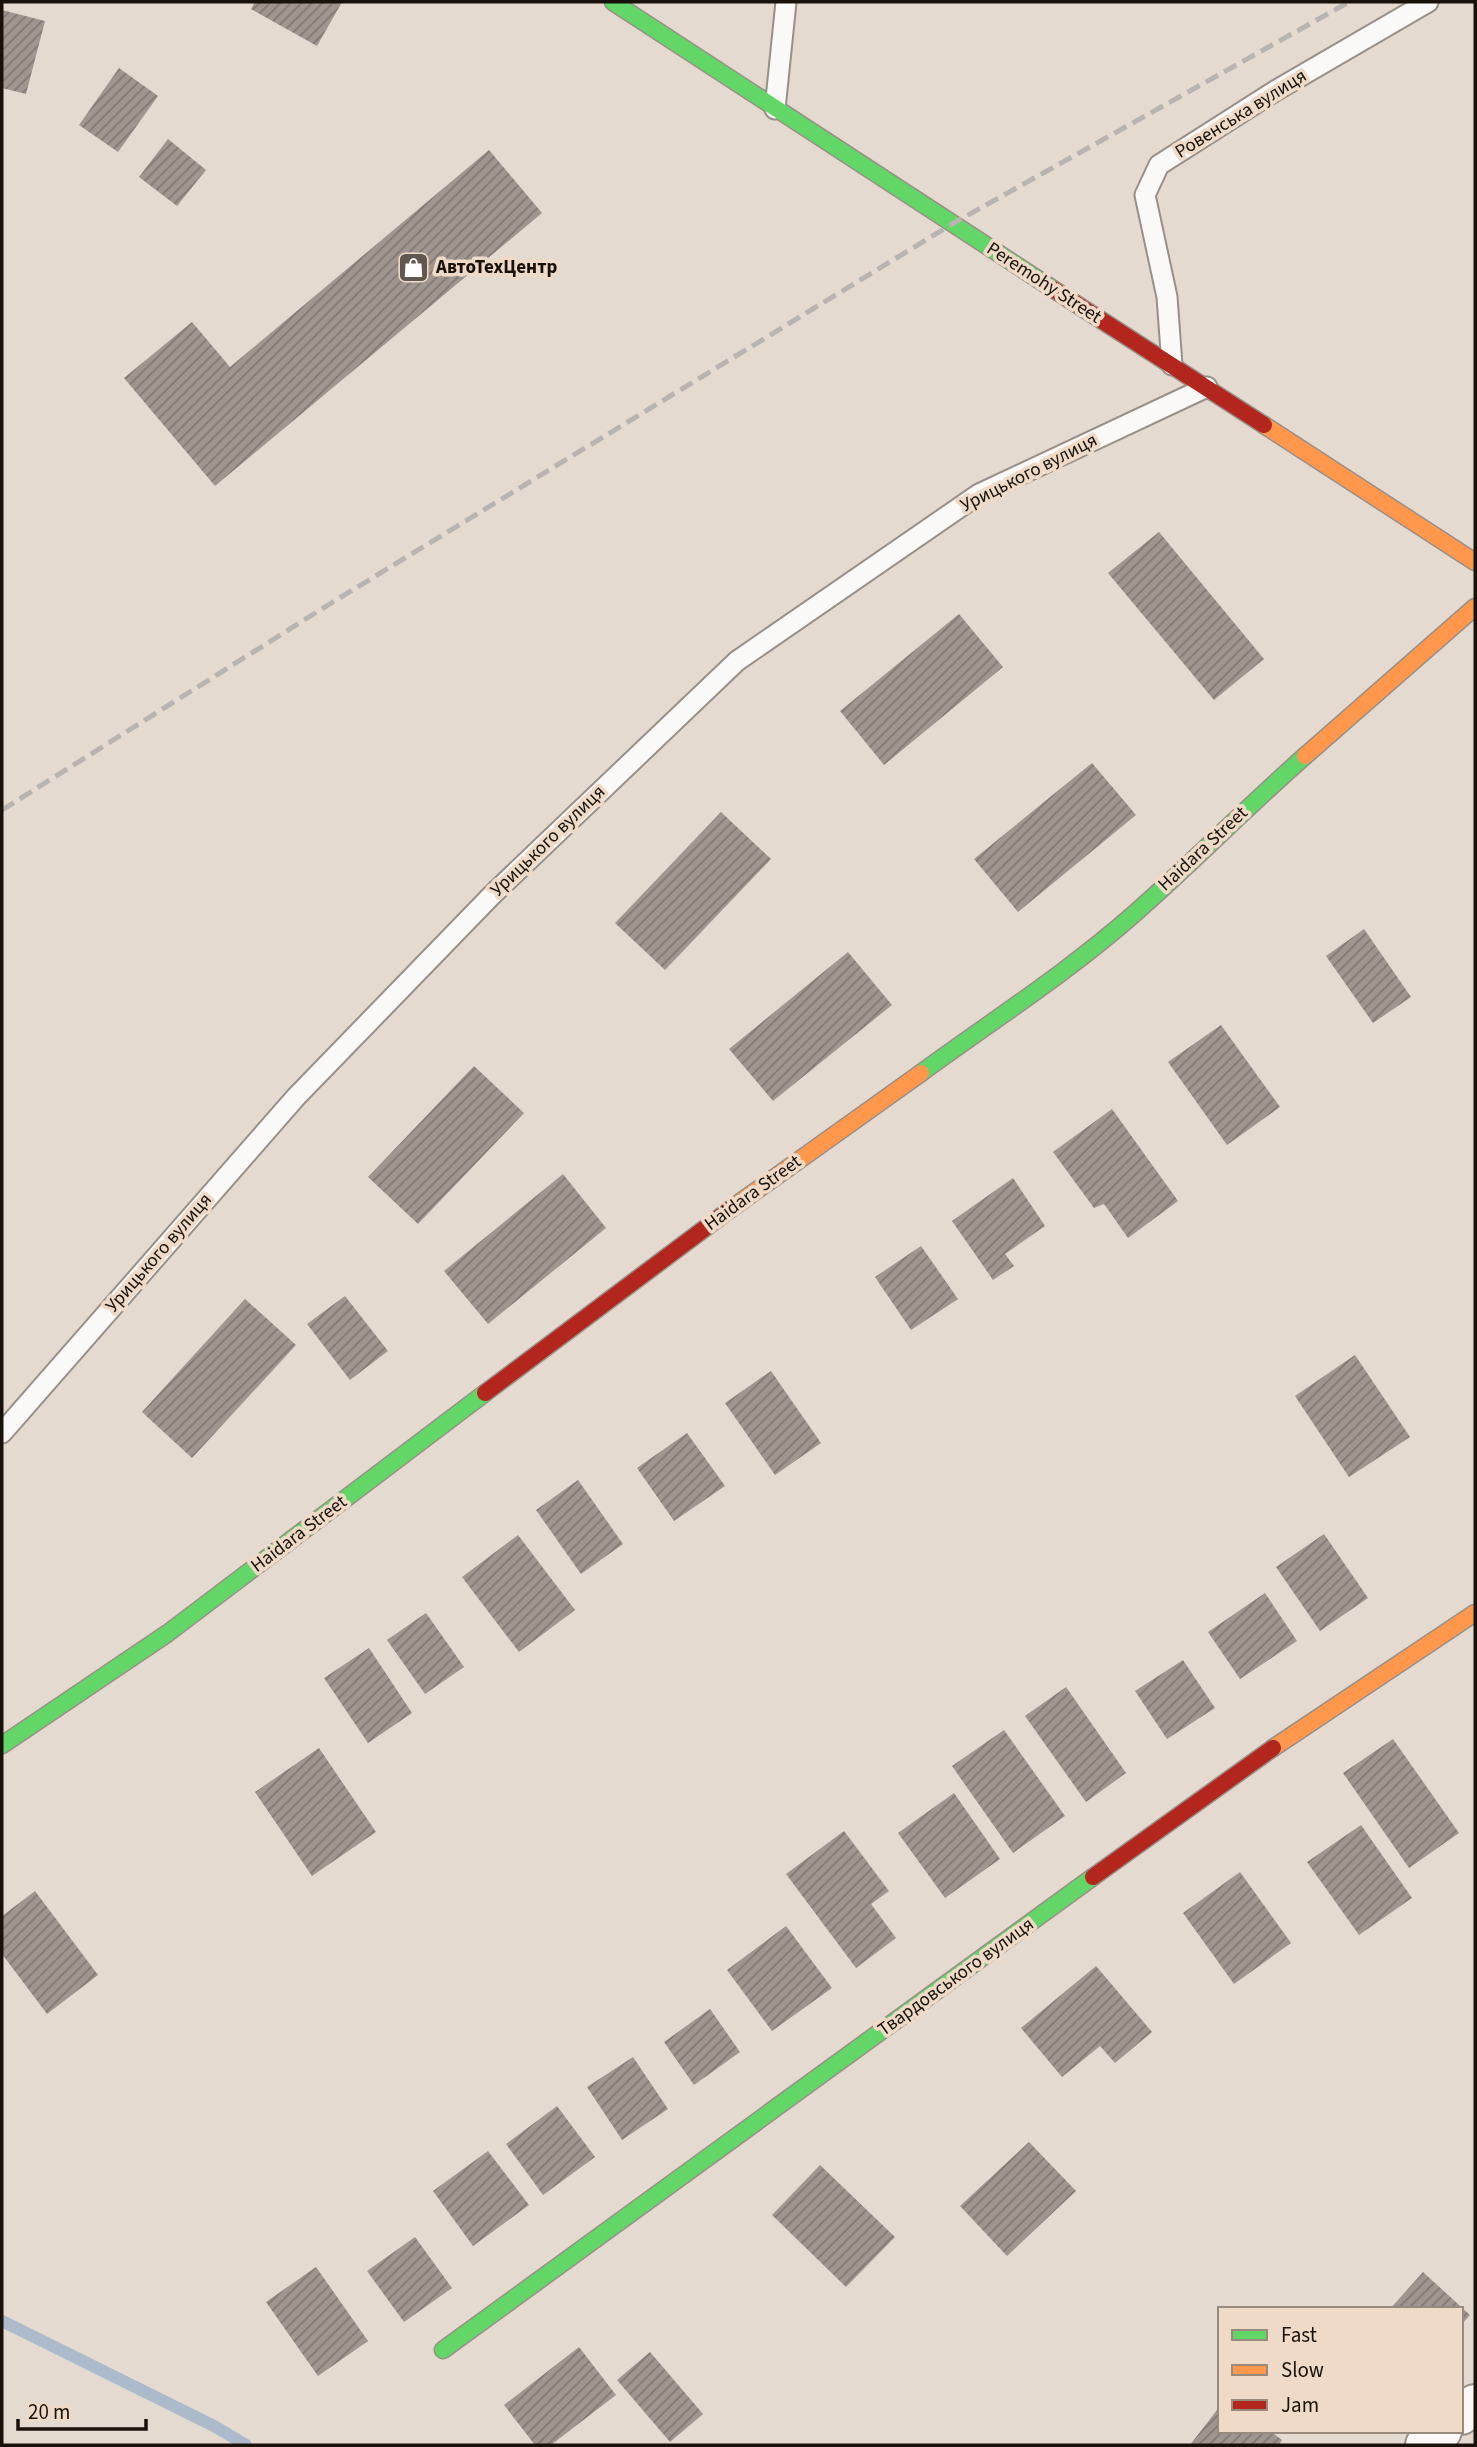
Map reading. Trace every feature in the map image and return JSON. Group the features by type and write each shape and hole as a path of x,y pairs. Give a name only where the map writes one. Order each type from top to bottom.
{"street":[{"name":"Peremohy Street","path":"613,2 1475,562"},
{"name":"Haidara Street","path":"2,1745 168,1633 734,1206 1057,975 1132,915 1246,808 1475,607"},
{"name":"Твардовського вулиця","path":"443,2350 1222,1783 1475,1613"},
{"path":"1425,2445 1440,2433"}],"lane":[{"path":"775,109 786,2"},
{"name":"Ровенська вулиця","path":"1172,365 1167,297 1145,195 1159,165 1275,91 1428,2"},
{"name":"Урицького вулиця","path":"2,1433 296,1097 493,894 737,661 979,494 1207,387"}],"building":[{"path":"255,2 342,2 317,46 251,9"},
{"path":"2,10 45,21 26,94 2,88"},
{"path":"119,68 158,96 118,152 79,125"},
{"path":"168,139 206,170 177,206 139,177"},
{"name":"АвтоТехЦентр","path":"489,150 542,213 215,486 124,378 192,322 230,367"},
{"path":"1159,532 1264,659 1214,700 1108,573"},
{"path":"959,614 1003,667 884,765 840,711"},
{"path":"1092,763 1136,815 1018,912 974,859"},
{"path":"721,812 771,859 665,970 615,923"},
{"path":"1364,929 1411,997 1373,1023 1326,956"},
{"path":"848,952 892,1005 773,1101 729,1049"},
{"path":"1221,1025 1280,1107 1227,1145 1168,1062"},
{"path":"474,1066 524,1113 418,1224 368,1177"},
{"path":"1112,1109 1178,1201 1128,1238 1104,1204 1094,1208 1053,1152"},
{"path":"563,1174 606,1228 488,1324 444,1271"},
{"path":"1013,1178 1045,1226 1005,1254 1014,1266 993,1280 952,1221"},
{"path":"921,1246 958,1299 911,1330 875,1277"},
{"path":"345,1296 388,1351 350,1380 307,1324"},
{"path":"245,1299 296,1345 192,1458 142,1412"},
{"path":"1355,1355 1410,1437 1349,1477 1295,1396"},
{"path":"771,1371 821,1443 775,1475 725,1403"},
{"path":"687,1433 725,1486 674,1521 637,1468"},
{"path":"578,1480 623,1544 581,1574 536,1510"},
{"path":"1324,1534 1368,1598 1320,1631 1276,1567"},
{"path":"518,1535 575,1610 519,1652 462,1577"},
{"path":"1265,1593 1297,1641 1240,1679 1208,1632"},
{"path":"426,1613 464,1667 425,1694 387,1640"},
{"path":"369,1648 412,1713 368,1743 324,1678"},
{"path":"1183,1660 1215,1708 1167,1739 1135,1691"},
{"path":"1066,1687 1126,1773 1086,1802 1025,1716"},
{"path":"1004,1730 1065,1816 1013,1853 952,1766"},
{"path":"1393,1739 1459,1833 1409,1868 1343,1773"},
{"path":"319,1748 376,1832 312,1876 255,1792"},
{"path":"954,1793 1000,1859 945,1898 898,1833"},
{"path":"1361,1825 1412,1898 1359,1935 1307,1862"},
{"path":"844,1831 889,1891 871,1904 896,1938 856,1968 786,1874"},
{"path":"1240,1872 1291,1943 1234,1984 1183,1913"},
{"path":"35,1891 98,1975 47,2014 2,1954 2,1916"},
{"path":"786,1926 832,1988 772,2031 727,1970"},
{"path":"1096,1966 1152,2032 1115,2063 1100,2046 1062,2077 1021,2028"},
{"path":"710,2009 740,2052 694,2085 664,2042"},
{"path":"633,2057 668,2109 622,2140 587,2087"},
{"path":"557,2106 595,2157 543,2195 506,2144"},
{"path":"1029,2142 1076,2191 1007,2256 960,2206"},
{"path":"488,2151 529,2205 473,2246 433,2191"},
{"path":"820,2165 895,2237 846,2287 772,2215"},
{"path":"415,2237 452,2288 404,2322 367,2271"},
{"path":"316,2267 368,2341 318,2376 266,2302"},
{"path":"1423,2272 1461,2307 1392,2307"},
{"path":"1463,2309 1470,2315 1463,2323"},
{"path":"579,2347 616,2395 551,2445 535,2445 504,2405"},
{"path":"650,2352 703,2414 670,2442 617,2380"},
{"path":"1218,2409 1218,2433 1273,2433 1282,2440 1279,2445 1190,2445"}],"waterway":[{"path":"2,2321 214,2426 246,2445"}],"railway":[{"path":"2,810 328,605 952,224 1349,2"}],"traffic: fast":[{"path":"613,2 1053,289"},
{"path":"921,1073 1109,936 1305,756"},
{"path":"2,1745 168,1633 485,1393"},
{"path":"443,2350 1093,1877"}],"traffic: slow":[{"path":"1264,425 1475,562"},
{"path":"1305,756 1475,607"},
{"path":"732,1208 921,1073"},
{"path":"1273,1748 1475,1613"}],"traffic: jam":[{"path":"1053,289 1264,425"},
{"path":"485,1393 732,1208"},
{"path":"1093,1877 1273,1748"}],"place":[{"name":"АвтоТехЦентр","path":"413,267"}]}
